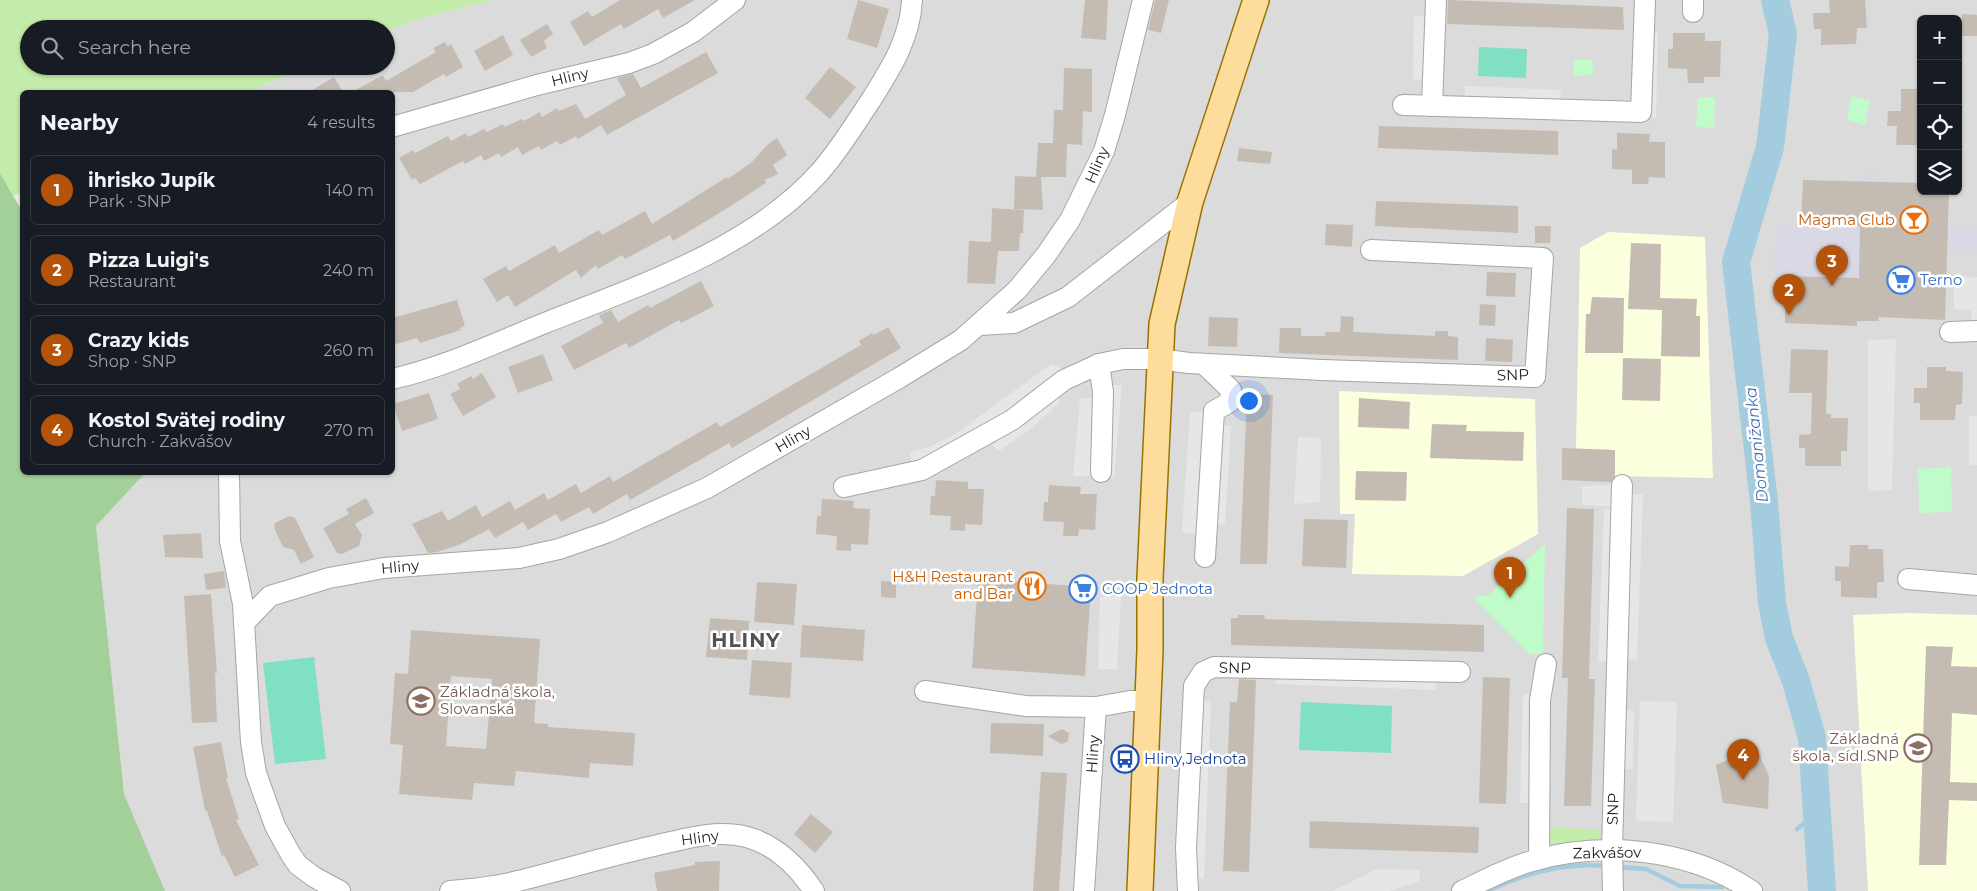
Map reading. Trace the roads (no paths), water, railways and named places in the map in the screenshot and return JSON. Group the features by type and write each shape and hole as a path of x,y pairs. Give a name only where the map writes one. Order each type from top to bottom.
{"main road":[{"path":"1140,891 1148,701 1150,578 1162,324 1190,202 1256,0"}],"street":[{"name":"Hliny","path":"395,127 537,85 629,63 653,54 693,32 735,0"},
{"path":"395,378 477,351 599,302 703,256 765,220 806,187 842,145 896,58 908,31 912,0"},
{"name":"Hliny","path":"244,623 270,596 329,578 384,568 519,558 559,549 631,523 716,484 937,356 979,325 1017,290 1046,255 1070,220 1086,191 1104,151 1144,0"},
{"path":"1432,106 1436,0"},
{"path":"1404,105 1641,112 1645,0"},
{"path":"979,325 1014,323 1068,297 1190,202"},
{"name":"SNP","path":"1159,358 1204,364 1535,378 1543,258 1371,250"},
{"path":"1950,332 1977,331"},
{"path":"844,487 922,470 1012,420 1064,380 1099,364 1123,359 1159,358"},
{"path":"1099,364 1103,392 1101,472"},
{"path":"1204,364 1231,390 1230,402 1214,411 1205,557"},
{"path":"229,475 230,541 243,604 251,742 256,773 266,805 281,840 298,865 314,877 340,891"},
{"name":"SNP","path":"1613,860 1622,486"},
{"path":"1908,579 1977,585"},
{"path":"1539,858 1540,700 1546,664"},
{"name":"SNP","path":"1188,891 1186,848 1194,686 1202,672 1214,667 1460,672"},
{"path":"925,690 1026,706 1096,707 1130,701 1148,701"},
{"name":"Hliny","path":"1084,891 1096,707"},
{"name":"Hliny","path":"450,891 487,888 517,882 678,840 723,834 748,837 775,850 788,859 814,891"},
{"name":"Zakvášov","path":"1462,891 1504,870 1539,858 1573,852 1613,860 1645,852 1678,858 1713,869 1752,891"},
{"name":"Zakvášov","path":"1613,860 1613,891"}],"waterway":[{"name":"Domanižanka","path":"1775,0 1783,34 1770,147 1736,262 1764,502 1772,603 1779,638 1796,681 1812,738 1822,891"},
{"path":"1797,829 1816,814"},
{"path":"1488,891 1516,879 1546,870 1561,867 1607,866"},
{"path":"1618,867 1646,869 1680,886 1722,887"}],"place":[{"name":"Magma Club","path":"1914,220"},
{"name":"Terno","path":"1901,280"},
{"name":"Crazy kids","path":"1832,286"},
{"name":"Pizza Luigi's","path":"1789,315"},
{"name":"H&H Restaurant and Bar","path":"1032,586"},
{"name":"COOP Jednota","path":"1083,589"},
{"name":"ihrisko Jupík","path":"1510,598"},
{"name":"Základná škola, Slovanská","path":"421,701"},
{"name":"Základná škola, sídl.SNP","path":"1918,748"},
{"name":"Hliny,Jednota","path":"1125,759"},
{"name":"Kostol Svätej rodiny","path":"1743,780"}],"district":[{"name":"HLINY","path":"746,640"}]}
